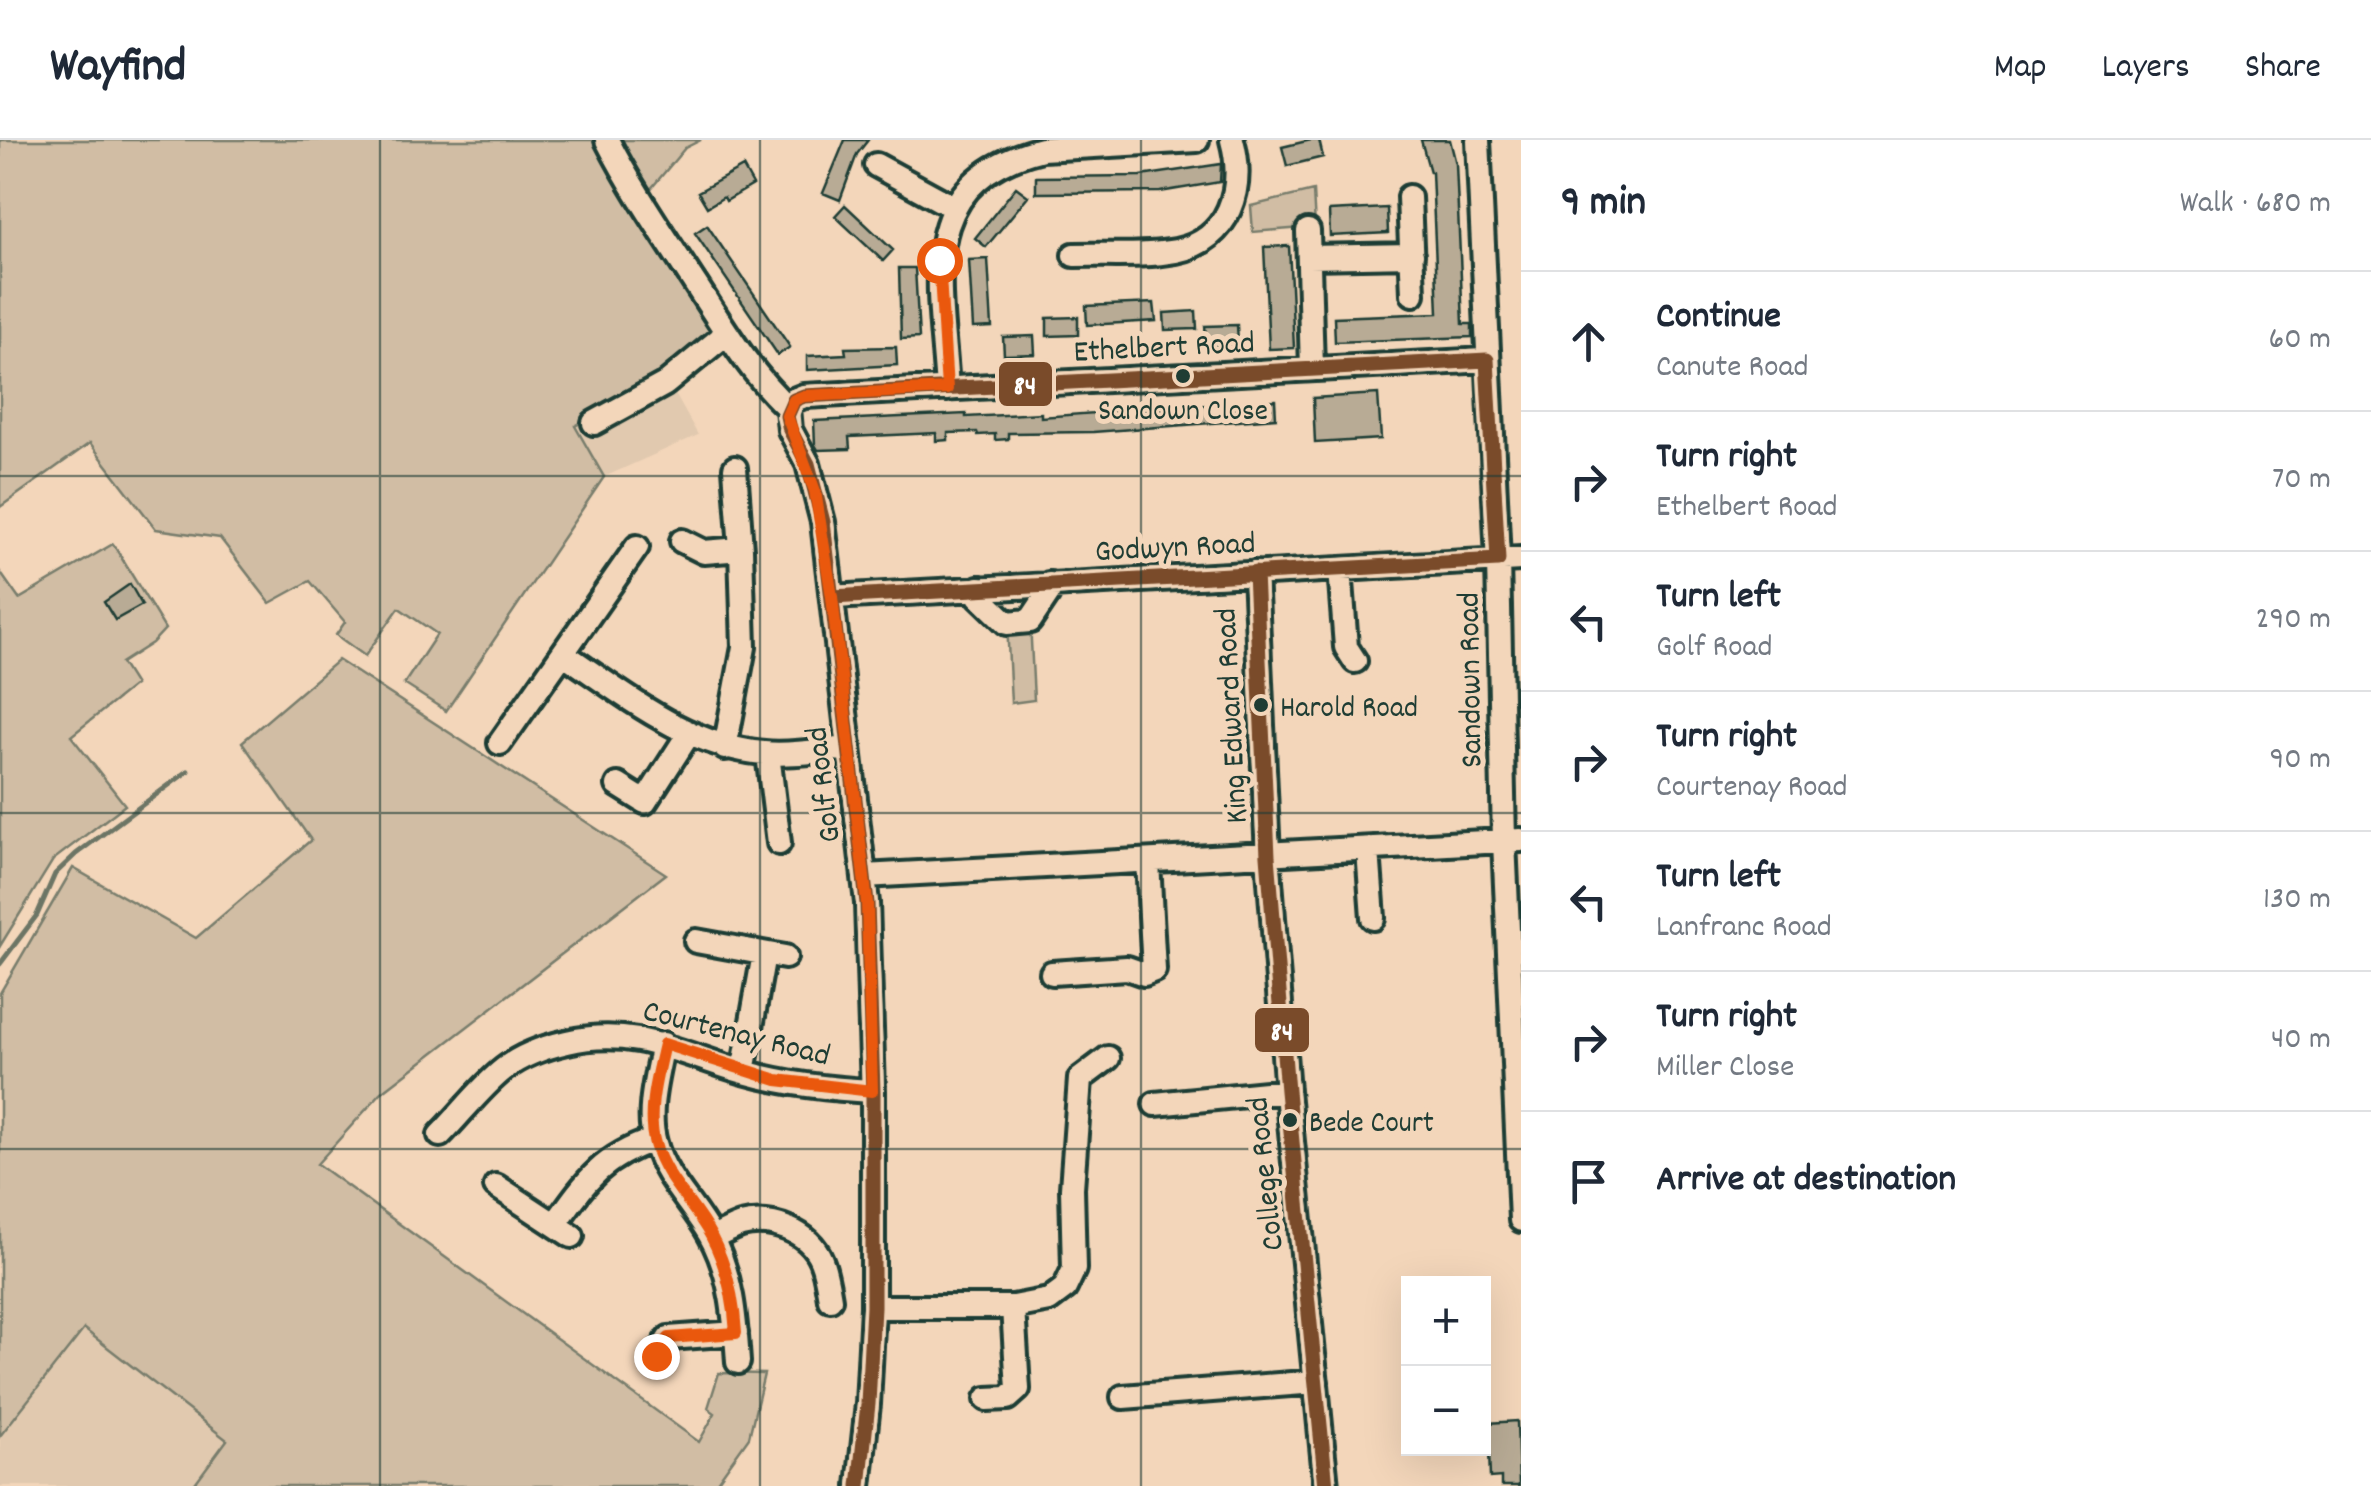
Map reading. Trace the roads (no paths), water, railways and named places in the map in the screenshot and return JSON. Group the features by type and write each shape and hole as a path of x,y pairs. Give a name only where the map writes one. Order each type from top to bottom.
{"street":[{"name":"Golf Road","path":"607,140 628,180 762,384 788,408 790,430 808,464 823,522 864,876 872,1091 873,1307 859,1486"},
{"path":"947,389 939,260 952,207 972,184 1017,155 1042,149 1197,140"},
{"path":"1074,256 1184,248 1214,231 1236,198 1238,176 1232,140"},
{"name":"Sandown Road","path":"1478,140 1487,360 1509,560 1521,1220"},
{"path":"876,165 952,207"},
{"path":"1408,198 1413,294"},
{"path":"1308,230 1312,368"},
{"path":"1308,256 1411,245"},
{"path":"594,423 665,384 728,333"},
{"name":"Ethelbert Road","path":"788,408 804,396 1487,360"},
{"path":"725,748 743,664 742,548 734,468"},
{"path":"682,541 704,552 742,548"},
{"path":"500,743 564,654 612,560 637,547"},
{"name":"Godwyn Road","path":"832,597 1509,560"},
{"path":"1340,570 1346,647 1355,661"},
{"name":"King Edward Road","path":"1255,573 1268,856"},
{"path":"979,588 980,596 1007,623 1030,621 1048,594 1049,584"},
{"path":"564,654 688,735 725,748 768,754 849,748"},
{"path":"618,785 645,802 688,735"},
{"path":"768,754 771,829"},
{"path":"864,876 1513,840"},
{"path":"1368,850 1373,918"},
{"name":"College Road","path":"1268,856 1326,1486"},
{"path":"1052,973 1082,981 1127,968 1144,974 1163,972 1148,862"},
{"path":"712,938 775,956 743,1072"},
{"name":"Courtenay Road","path":"440,1134 505,1068 546,1047 587,1037 626,1036 664,1044 743,1072 830,1089 872,1091"},
{"path":"664,1044 652,1110 654,1140 664,1169 712,1238 733,1295 738,1362"},
{"path":"873,1307 1013,1307 1048,1300 1065,1288 1074,1269 1072,1188 1080,1080 1108,1058"},
{"path":"1155,1104 1287,1091"},
{"path":"496,1186 564,1229 598,1168 618,1153 654,1140"},
{"path":"712,1238 743,1224 771,1223 795,1231 822,1260 821,1285"},
{"path":"988,1400 1008,1398 1018,1390 1013,1307"},
{"path":"650,1323 663,1347 736,1333"},
{"path":"1123,1397 1316,1382"}],"waterway":[{"path":"0,964 37,915 55,874 188,771"}],"place":[{"name":"Sandown Close","path":"1183,376"},
{"name":"Harold Road","path":"1261,705"},
{"name":"Bede Court","path":"1290,1120"}]}
